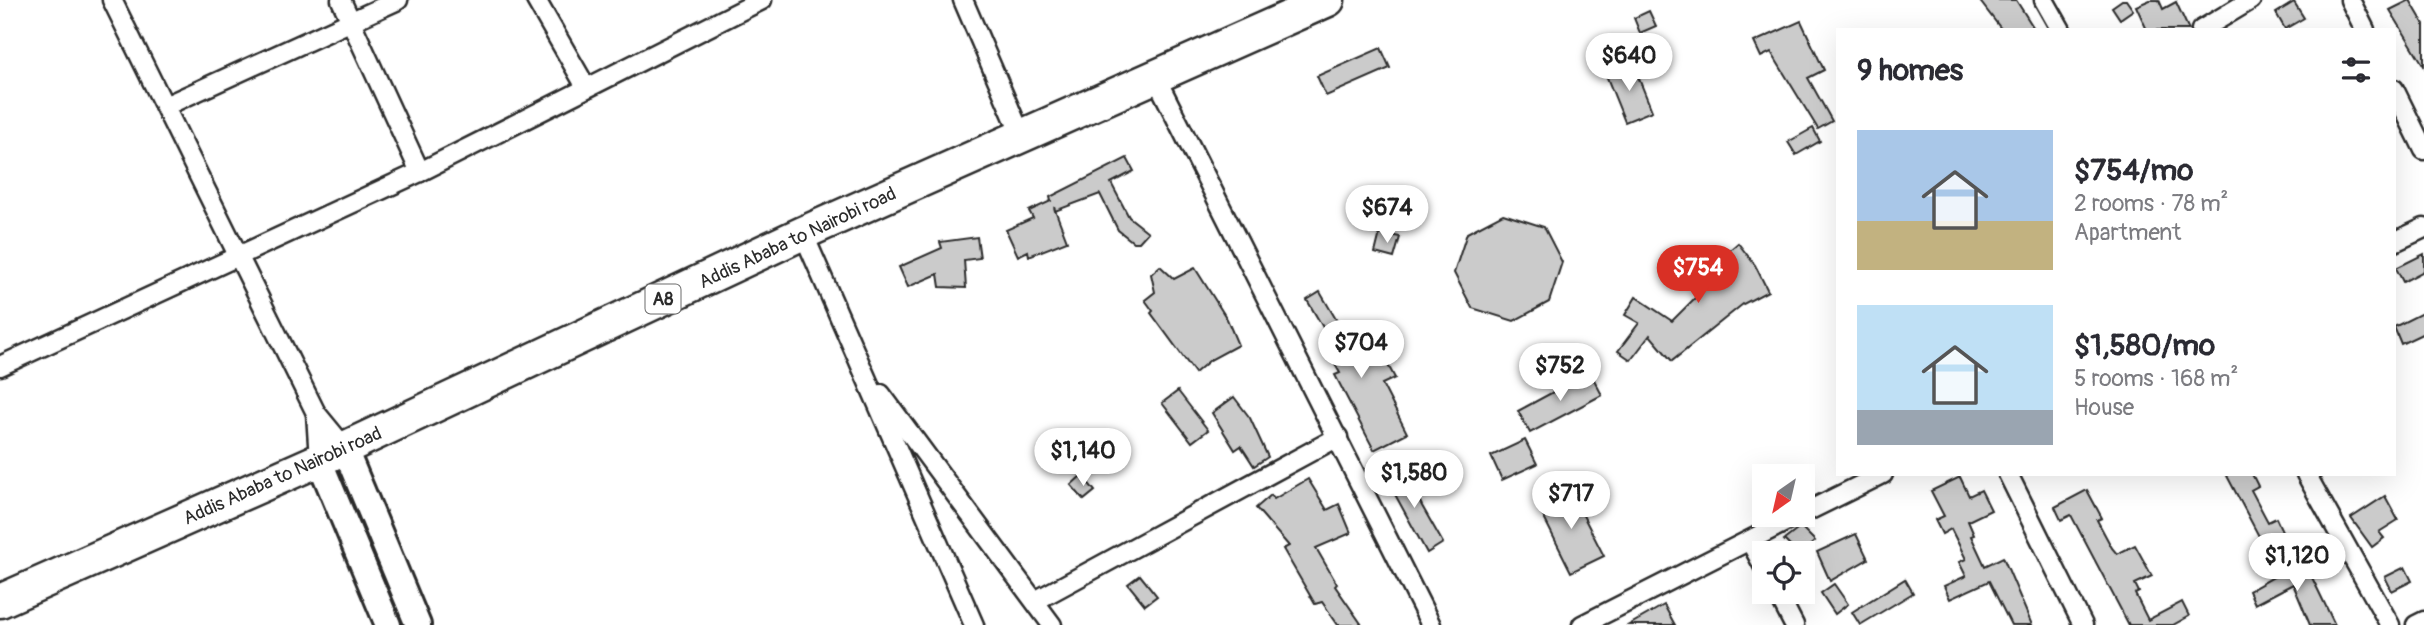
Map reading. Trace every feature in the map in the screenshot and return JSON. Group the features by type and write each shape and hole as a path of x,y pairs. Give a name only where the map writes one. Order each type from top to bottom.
{"highway":[{"name":"Addis Ababa to Nairobi road","path":"0,601 331,453 803,233 1328,0"}],"street":[{"path":"112,0 316,413 388,625"},
{"path":"341,0 420,172"},
{"path":"165,106 398,0"},
{"path":"536,0 586,87"},
{"path":"0,366 420,172 762,0"},
{"path":"963,0 1021,135"},
{"path":"2044,0 2060,28"},
{"path":"2204,28 2251,0"},
{"path":"2350,0 2364,28"},
{"path":"1156,78 1432,625"},
{"path":"2396,93 2424,150"},
{"path":"2396,241 2424,228"},
{"path":"803,233 974,625"},
{"path":"863,371 1052,625"},
{"path":"316,413 331,453 418,625"},
{"path":"1035,601 1338,437"},
{"path":"1815,508 1879,476"},
{"path":"2009,476 2083,625"},
{"path":"2307,476 2390,625"},
{"path":"1582,625 1777,527"},
{"path":"1750,541 1752,545"},
{"path":"1783,604 1794,625"},
{"path":"2416,625 2424,621"}],"building":[{"path":"1979,0 2016,0 2034,28 2000,28"},
{"path":"2126,0 2133,10 2120,19 2112,7"},
{"path":"2150,0 2159,0 2163,9 2176,2 2188,28 2146,28 2136,6"},
{"path":"2410,0 2424,24 2424,66 2390,10"},
{"path":"2294,2 2304,18 2284,28 2276,13"},
{"path":"1649,11 1656,26 1640,33 1634,18"},
{"path":"1801,21 1824,70 1808,78 1832,121 1818,129 1771,52 1761,57 1754,42"},
{"path":"1381,48 1390,68 1326,96 1317,76"},
{"path":"1633,64 1652,111 1625,122 1606,75"},
{"path":"1813,128 1820,141 1796,155 1788,142"},
{"path":"1127,158 1134,171 1111,183 1129,217 1148,232 1139,242 1133,242 1118,230 1100,194 1055,211 1067,241 1029,256 1028,251 1018,256 1006,230 1033,218 1029,211 1051,201 1050,197"},
{"path":"1503,214 1544,227 1562,262 1549,302 1514,321 1472,308 1454,273 1467,233"},
{"path":"1380,233 1400,237 1394,258 1375,253"},
{"path":"977,237 980,258 964,260 966,288 940,287 938,274 908,287 899,267 942,248 940,242"},
{"path":"1738,243 1755,265 1768,291 1743,304 1672,361 1650,335 1631,360 1618,351 1639,323 1625,315 1636,297 1672,321 1707,286 1692,267 1710,252 1717,261"},
{"path":"2424,254 2424,271 2403,282 2396,268"},
{"path":"1160,266 1174,279 1195,268 1227,319 1238,345 1210,360 1195,373 1151,313 1153,311 1145,300 1155,292 1151,274"},
{"path":"1320,292 1361,362 1381,352 1395,378 1382,384 1407,433 1374,450 1335,375 1340,373 1321,340 1328,336 1307,300"},
{"path":"2424,312 2424,333 2401,344 2396,326"},
{"path":"1590,372 1602,395 1530,433 1518,411"},
{"path":"1178,391 1208,430 1192,442 1162,403"},
{"path":"1234,397 1250,418 1268,457 1254,466 1241,446 1235,450 1212,413"},
{"path":"1525,440 1537,464 1502,480 1491,456"},
{"path":"1405,469 1443,543 1427,553 1386,478"},
{"path":"1082,475 1095,491 1084,500 1071,485"},
{"path":"2227,476 2253,476 2258,486 2251,490 2268,522 2276,518 2283,533 2263,544"},
{"path":"1960,477 1969,496 1981,490 1991,510 1968,521 1974,535 1971,536 1985,566 2003,557 2032,625 2011,625 1989,581 1950,599 1944,586 1966,576 1959,562 1966,559 1951,529 1942,534 1935,520 1944,516 1931,491"},
{"path":"1308,479 1327,510 1339,504 1351,533 1316,548 1337,584 1335,586 1362,625 1338,625 1322,602 1315,604 1283,549 1289,546 1256,508 1271,495 1274,499"},
{"path":"1570,490 1604,556 1571,572 1538,506"},
{"path":"2087,490 2102,518 2097,520 2112,548 2117,554 2135,545 2152,576 2135,584 2139,592 2135,594 2148,620 2182,602 2189,616 2173,625 2129,625 2071,515 2061,520 2055,507"},
{"path":"2385,496 2398,520 2379,532 2384,538 2372,547 2351,518"},
{"path":"1801,527 1815,541 1785,541"},
{"path":"1856,534 1868,559 1830,581 1817,552"},
{"path":"2300,562 2305,563 2335,625 2310,625 2293,584 2255,604 2249,591"},
{"path":"2405,567 2412,581 2392,591 2385,577"},
{"path":"1140,575 1157,596 1145,605 1128,584"},
{"path":"1905,579 1913,593 1860,625 1852,612"},
{"path":"1834,584 1848,604 1835,614 1821,593"},
{"path":"1664,605 1675,625 1629,625"}]}
